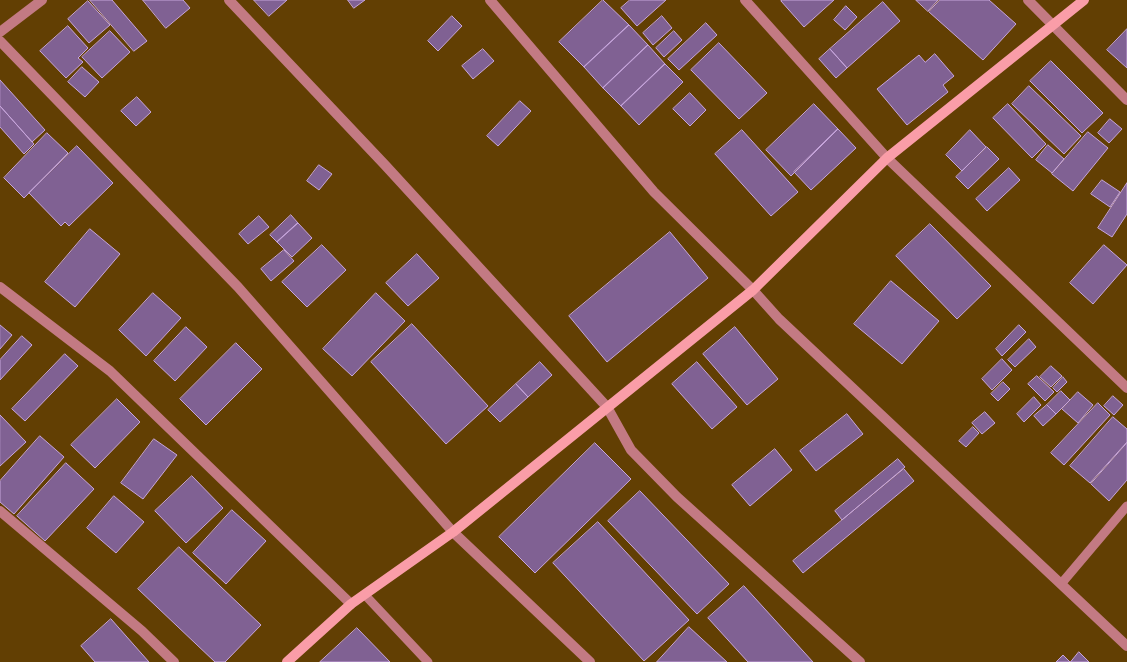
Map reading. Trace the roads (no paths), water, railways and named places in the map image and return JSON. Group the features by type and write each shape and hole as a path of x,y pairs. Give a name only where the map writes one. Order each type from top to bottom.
{"street":[{"path":"0,32 42,0"},
{"path":"229,0 386,164 607,407 631,450 677,496 860,662"},
{"path":"490,0 654,192 753,290 779,319 1127,646"},
{"path":"745,0 887,158 1127,388"},
{"path":"1028,0 1127,100"},
{"path":"287,662 351,604 453,532 753,290 887,158 1084,0"},
{"path":"0,41 238,287 453,532 590,662"},
{"path":"0,287 110,370 351,604"},
{"path":"0,511 142,630 174,662"}],"lane":[{"path":"1061,584 1127,506"},
{"path":"365,595 428,662"}]}
